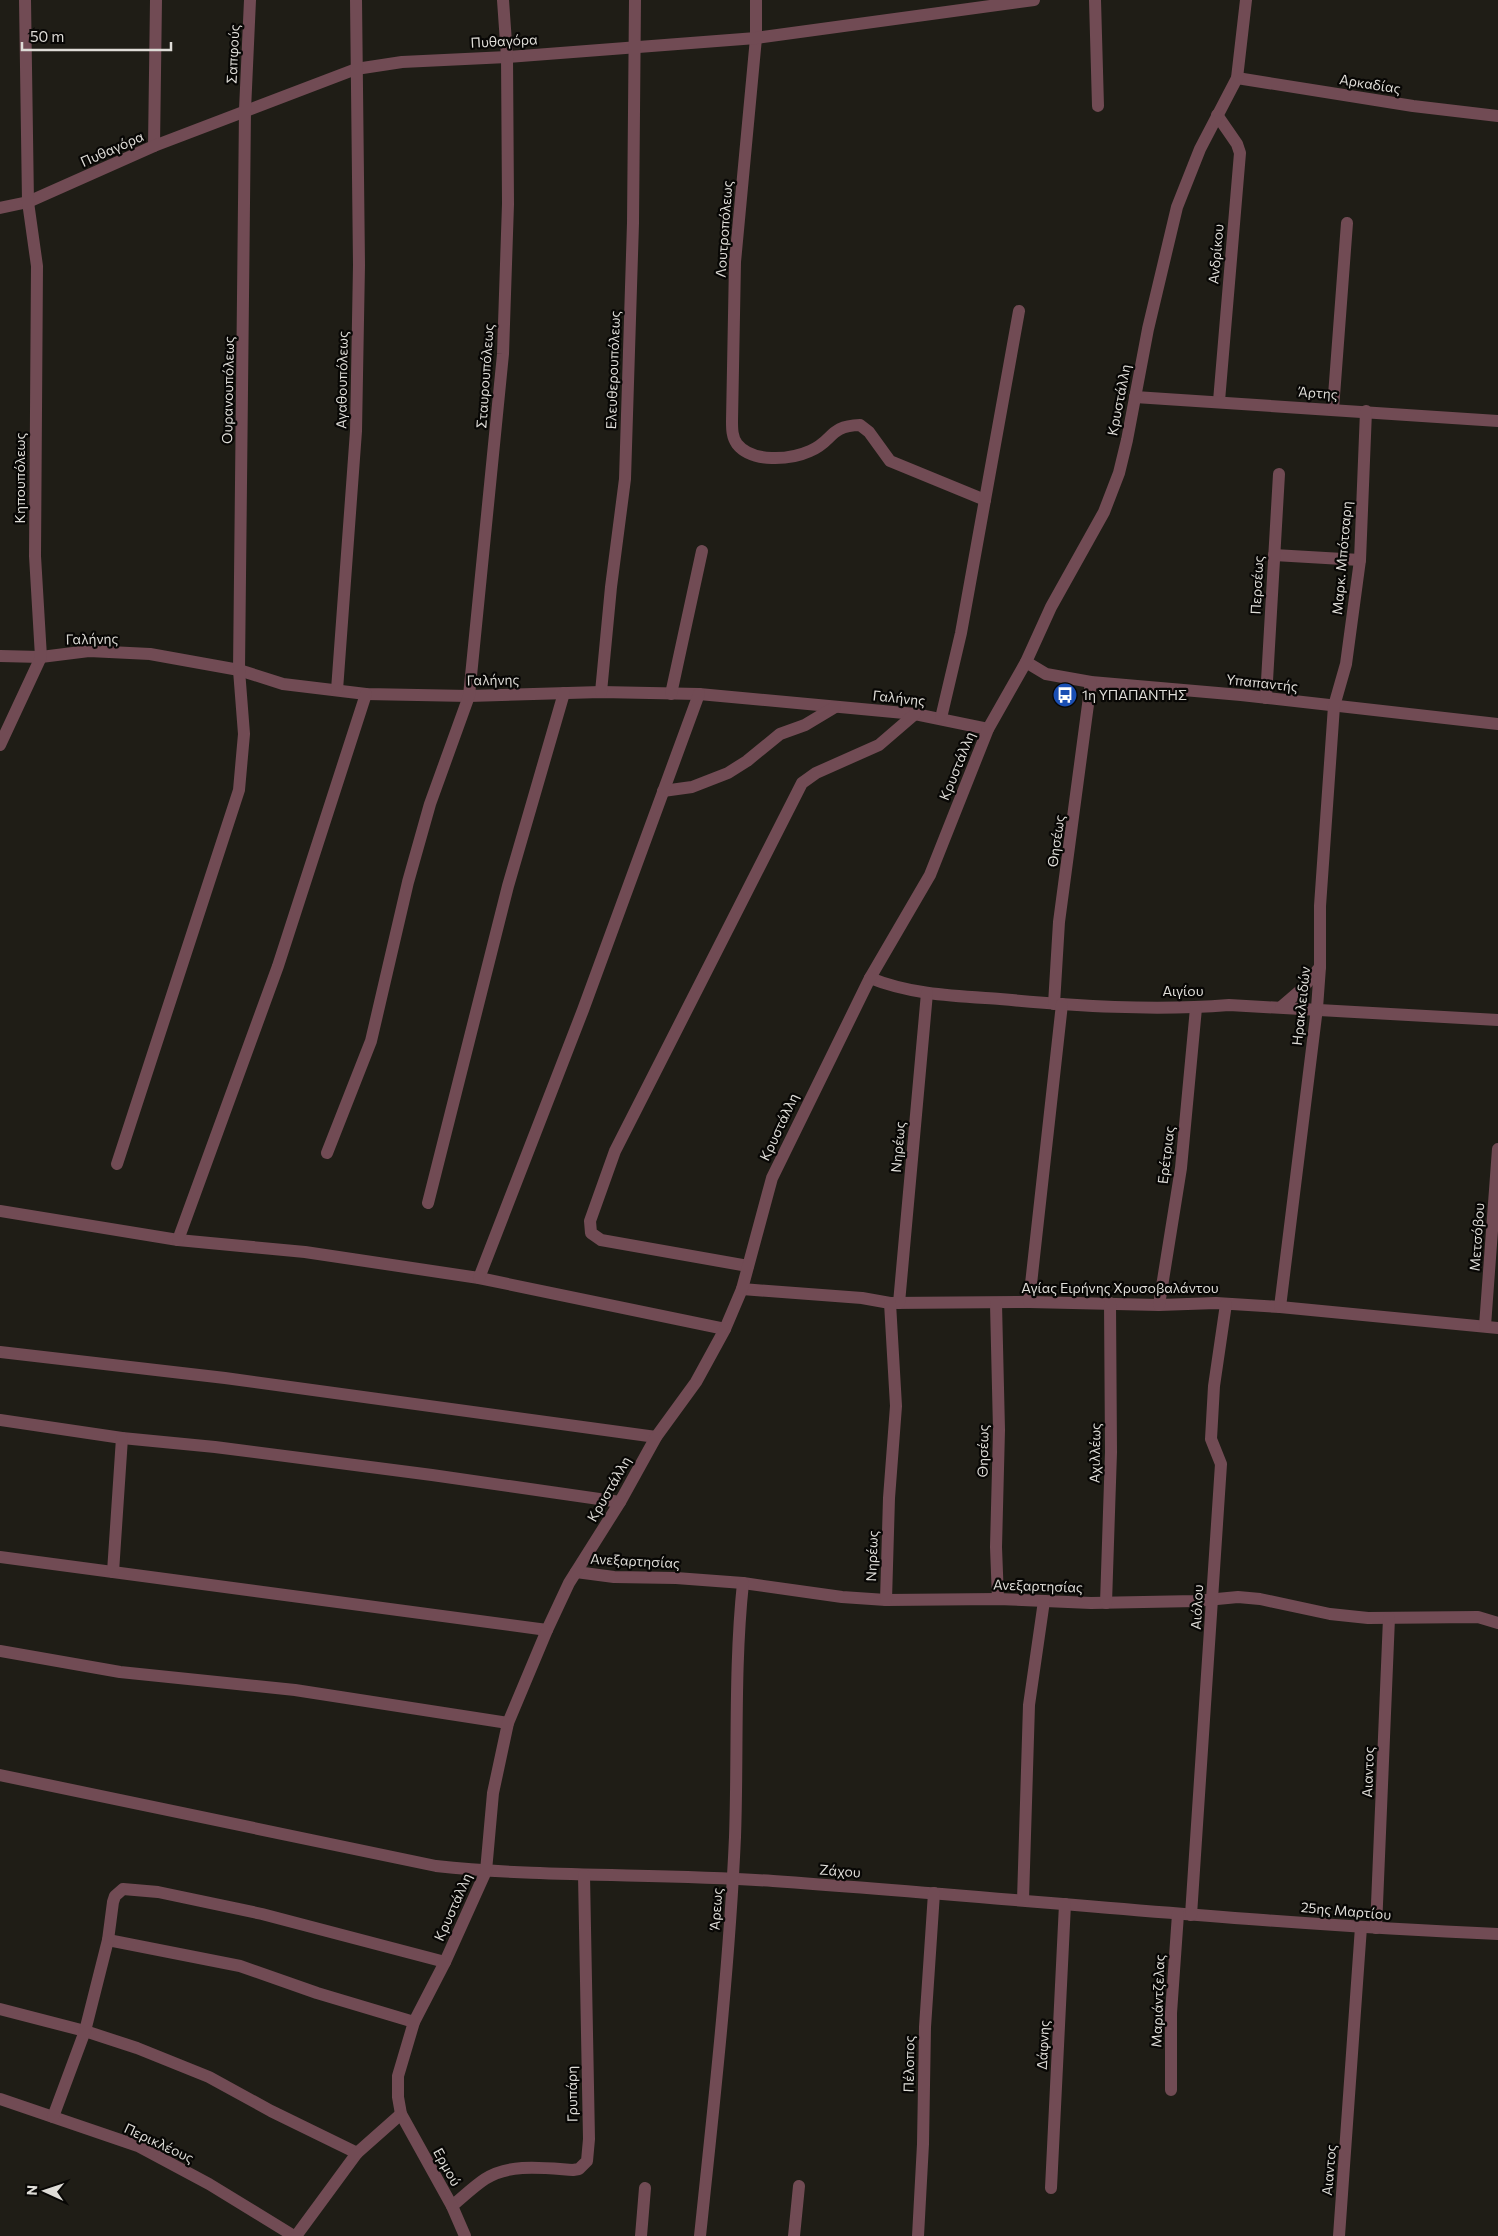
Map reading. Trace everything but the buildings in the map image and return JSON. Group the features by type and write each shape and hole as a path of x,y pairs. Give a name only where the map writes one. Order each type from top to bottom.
{"street":[{"name":"Κηπουπόλεως","path":"0,745 41,657 35,556 36,266 28,202 25,0"},
{"path":"154,146 156,0"},
{"name":"Σαπφούς","path":"245,110 250,0"},
{"name":"Αγαθουπόλεως","path":"337,690 356,431 359,265 356,0"},
{"name":"Σταυρουπόλεως","path":"328,1153 371,1041 408,882 427,813 470,696 503,354 508,204 507,57 503,0"},
{"name":"Ελευθερουπόλεως","path":"601,692 611,587 625,479 633,223 635,0"},
{"name":"Λουτροπόλεως","path":"756,0 756,38 735,262 732,422 736,442 743,450 752,455 790,456 810,451 839,428 860,425 869,432 890,461 985,500"},
{"name":"Πυθαγόρα","path":"0,208 28,202 154,146 356,69 402,62 507,57 756,38 1034,0"},
{"path":"1094,0 1098,106"},
{"name":"Κρυστάλλη","path":"401,2114 398,2097 398,2076 414,2022 445,1962 486,1871 493,1793 508,1724 546,1630 576,1572 620,1502 656,1437 696,1382 725,1329 742,1289 772,1178 870,978 930,875 988,729 1026,662 1051,607 1104,512 1119,474 1148,329 1177,207 1200,149 1237,78 1246,0"},
{"name":"Αρκαδίας","path":"1237,78 1413,106 1498,116"},
{"name":"Ουρανουπόλεως","path":"116,1164 239,790 244,734 239,670 245,110"},
{"name":"Ανδρίκου","path":"1217,115 1237,144 1240,153 1219,401"},
{"path":"1333,409 1347,223"},
{"path":"941,718 961,634 1019,311"},
{"name":"Άρτης","path":"1135,397 1219,401 1498,421"},
{"name":"Μαρκ. Μπότσαρη","path":"1334,706 1346,664 1360,560 1366,411"},
{"name":"Περσέως","path":"1266,698 1279,474"},
{"path":"671,694 702,551"},
{"path":"1274,555 1360,560"},
{"name":"Γαλήνης","path":"0,656 41,657 89,651 150,654 239,670 283,684 366,694 470,696 601,692 699,694 915,714 988,729"},
{"name":"Υπαπαντής","path":"1026,662 1052,676 1091,682 1266,698 1498,724"},
{"name":"Θησέως","path":"1030,1302 1058,1004 1059,922 1091,682"},
{"path":"428,1203 508,886 564,693"},
{"path":"178,1240 278,966 366,694"},
{"path":"479,1278 583,1010 699,694"},
{"name":"Ηρακλειδών","path":"1280,1307 1317,1008 1320,967 1320,906 1334,706"},
{"path":"663,791 692,787 728,773 746,762 780,734 805,725 835,707"},
{"path":"748,1266 601,1240 592,1233 590,1221 615,1151 802,783 816,773 879,745 915,714"},
{"path":"1281,1007 1302,989 1320,967"},
{"name":"Αιγίου","path":"870,978 888,985 927,994 1058,1004 1196,1008 1229,1004 1498,1020"},
{"name":"Νηρέως","path":"886,1600 889,1498 896,1406 895,1303 927,994"},
{"name":"Ερέτριας","path":"1159,1305 1181,1168 1196,1008"},
{"name":"Μετσόβου","path":"1492,1327 1498,1149"},
{"path":"0,1211 178,1240 305,1252 479,1278 725,1329"},
{"name":"Αγίας Ειρήνης Χρυσοβαλάντου","path":"742,1289 862,1298 895,1303 1226,1304 1280,1307 1492,1327"},
{"name":"Αχιλλέως","path":"1106,1602 1110,1452 1110,1303"},
{"name":"Θησέως","path":"996,1304 999,1430 996,1547 998,1599"},
{"name":"Αιόλου","path":"1192,1915 1221,1464 1211,1439 1214,1386 1226,1304"},
{"path":"0,1352 225,1378 656,1437"},
{"path":"0,1420 122,1438 215,1447 620,1502"},
{"path":"113,1572 122,1438"},
{"path":"0,1557 546,1630"},
{"name":"Ανεξαρτησίας","path":"576,1572 614,1578 676,1578 744,1584 842,1597 886,1600 998,1599 1106,1602 1196,1601 1238,1597 1260,1598 1330,1614 1389,1618 1478,1617 1498,1623"},
{"name":"Άρεως","path":"700,2236 718,2073 733,1879 738,1629 744,1584"},
{"path":"1023,1900 1029,1705 1044,1601"},
{"name":"Αιαντος","path":"1376,1928 1389,1618"},
{"path":"0,1651 120,1672 295,1690 508,1724"},
{"name":"Ζάχου","path":"0,1775 436,1866 486,1871 733,1879 934,1893 1192,1915"},
{"name":"Γρυπάρη","path":"452,2206 486,2178 507,2170 528,2167 572,2170 578,2169 587,2161 589,2139 584,1875"},
{"path":"53,2117 85,2031 108,1940 115,1896 124,1890 158,1892 262,1914 445,1962"},
{"name":"Πέλοπος","path":"918,2236 923,2144 925,2027 934,1893"},
{"name":"Δάφνης","path":"1051,2188 1065,1904"},
{"name":"Μαριάντζελας","path":"1171,2090 1171,2013 1178,1914"},
{"name":"25ης Μαρτίου","path":"1192,1915 1376,1928 1498,1934"},
{"name":"Αιαντος","path":"1339,2236 1361,1927"},
{"path":"108,1940 240,1966 316,1993 414,2022"},
{"path":"0,2009 85,2031 137,2048 209,2077 271,2111 357,2153"},
{"name":"Περικλέους","path":"0,2099 138,2146 209,2184 295,2236"},
{"path":"295,2236 357,2153 401,2114"},
{"name":"Ερμού","path":"401,2114 452,2206 465,2236"},
{"path":"794,2236 798,2186"},
{"path":"641,2236 645,2188"}],"place":[{"name":"1η ΥΠΑΠΑΝΤΗΣ","path":"1065,695"}]}
